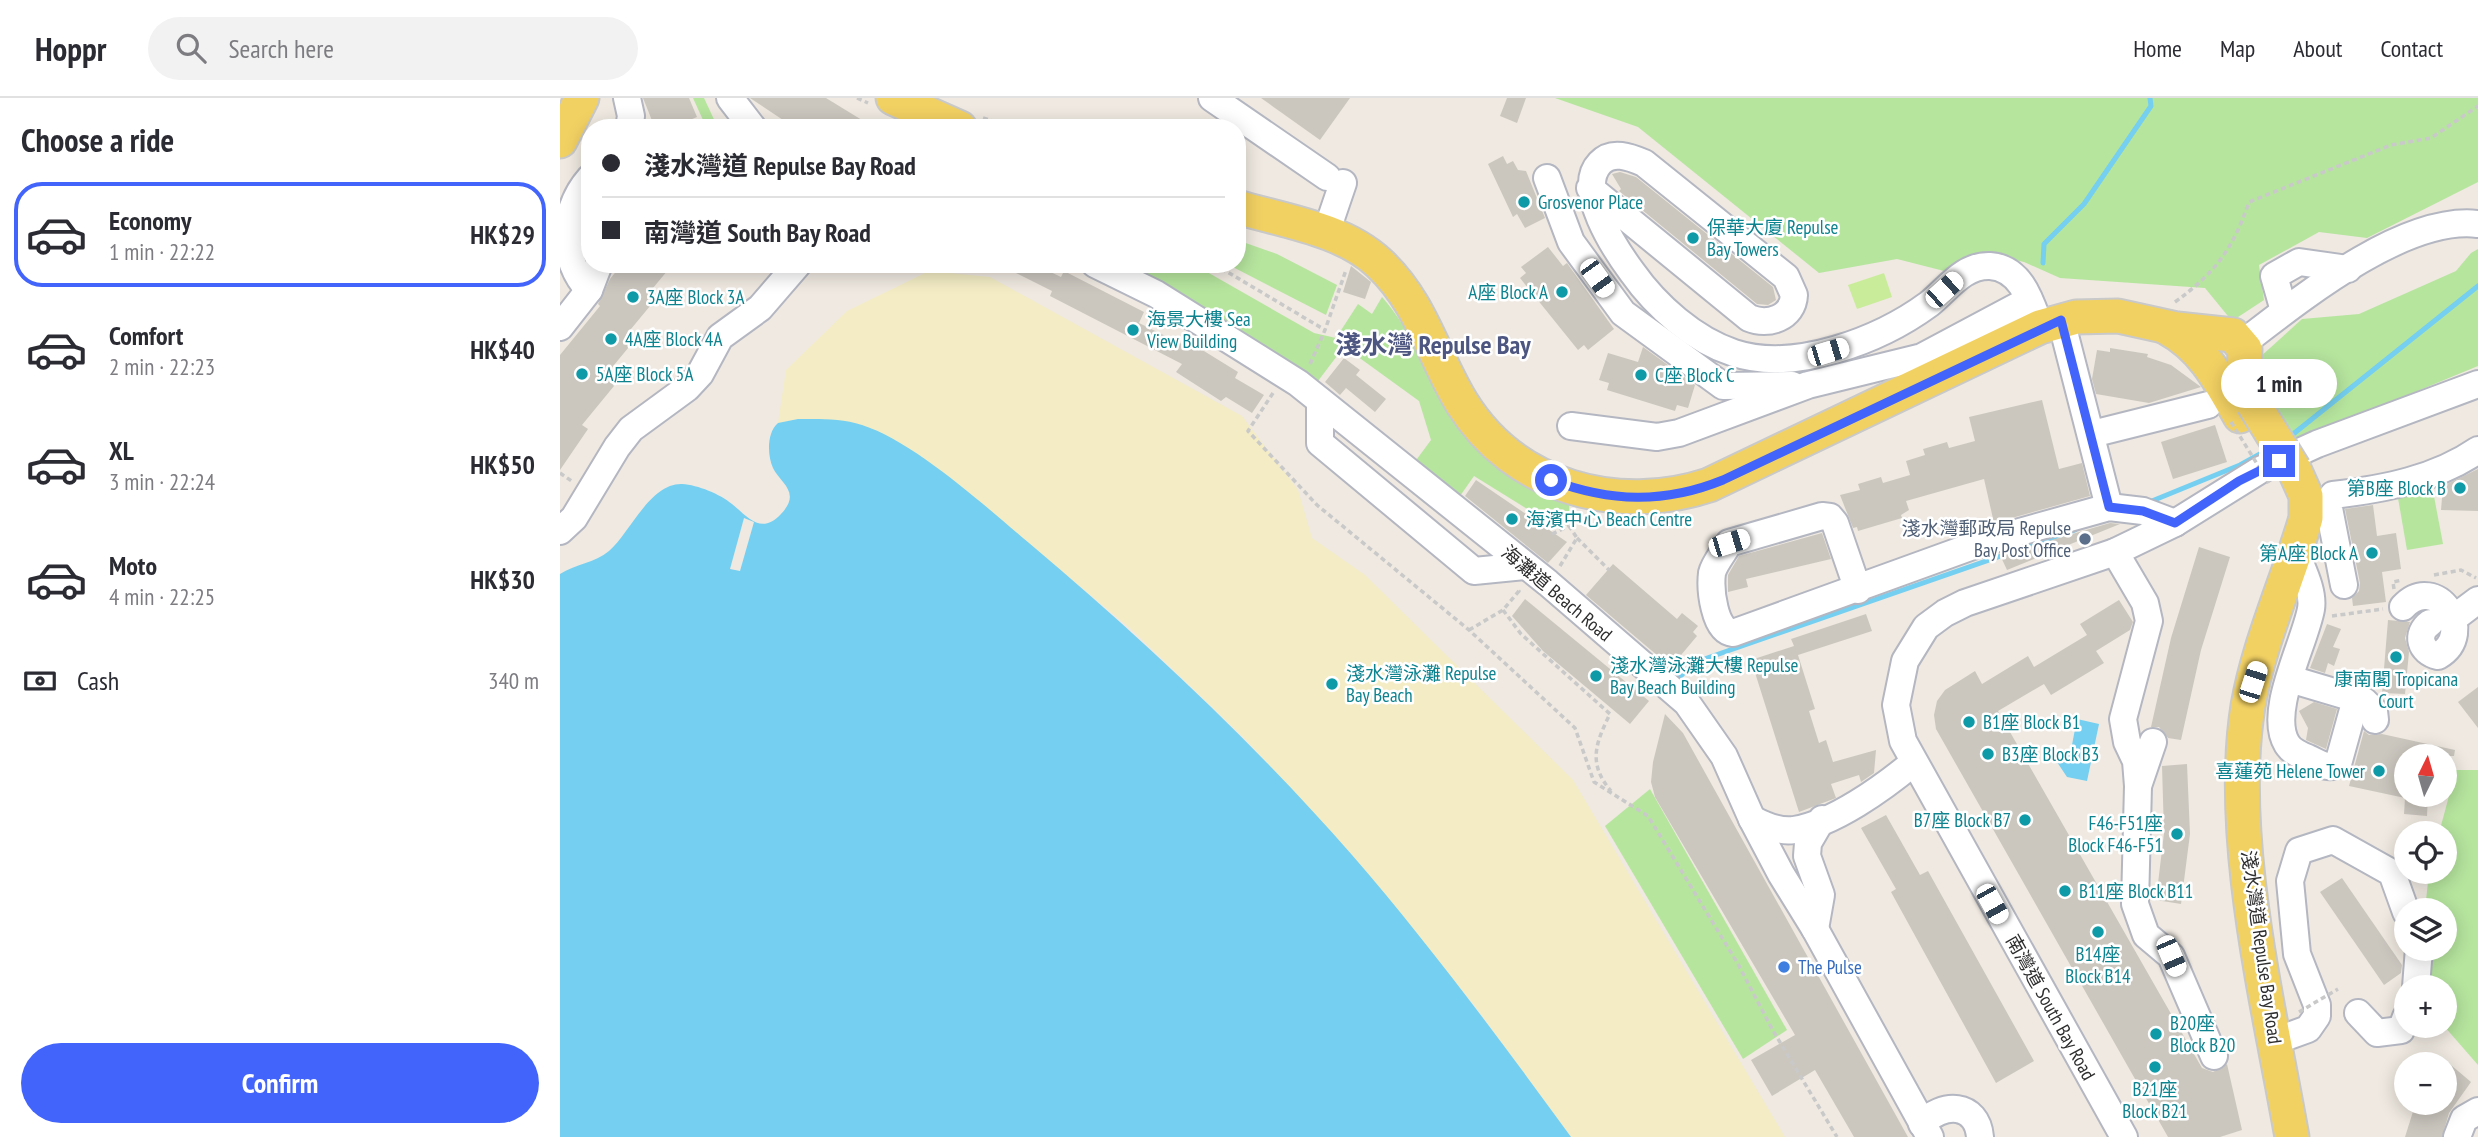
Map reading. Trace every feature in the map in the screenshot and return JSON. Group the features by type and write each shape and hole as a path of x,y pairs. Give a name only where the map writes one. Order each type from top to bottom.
{"main road":[{"path":"560,141 582,98"},
{"path":"904,100 942,119"},
{"name":"淺水灣道 Repulse Bay Road","path":"1246,210 1326,233 1366,252 1401,287 1423,320 1462,402 1492,441 1538,474 1578,489 1611,497 1644,499 1669,496 1709,485 2043,316 2167,313 2238,346 2244,382 2241,414"},
{"name":"淺水灣道 Repulse Bay Road","path":"2167,313 2210,365 2280,477 2303,488 2307,509 2296,553 2253,682 2244,751 2250,886 2292,1137"},
{"path":"2210,365 2231,374 2238,346"}],"street":[{"path":"626,98 630,119"},
{"path":"730,98 746,119"},
{"path":"1212,98 1244,119"},
{"path":"1246,121 1335,180 1326,233"},
{"path":"1590,188 1749,318 1758,321 1774,320 1789,310 1794,295 1786,277 1644,163 1628,156 1606,157 1598,164 1590,188 1607,233 1648,293 1684,325 1720,348 1736,354 1763,358 1828,352 1864,341 1899,324 1974,268 1992,266 2009,272 2022,284 2043,316 2092,434 2118,507"},
{"path":"1547,178 1572,242 1623,313 1723,386 1808,385"},
{"path":"581,191 569,208 564,245 573,272 589,289"},
{"path":"2238,346 2284,311 2348,269 2416,233 2458,223 2478,224"},
{"path":"560,327 589,289 595,273"},
{"path":"560,531 574,519 624,438 656,409 687,388 700,374 720,337 760,307 790,273"},
{"name":"海灘道 Beach Road","path":"1113,273 1156,294 1269,363 1320,401 1526,566 1687,703 1724,756 1752,819 1926,1130"},
{"path":"1572,426 1657,437 1679,433 1808,385 1922,357 2043,316"},
{"name":"南灣道 South Bay Road","path":"2124,1137 1913,764 1898,723 1898,684 1905,661 1926,627 1965,603 2116,552 2260,470 2317,444 2478,384"},
{"path":"1320,401 1320,443 1474,571 1526,566"},
{"path":"2092,434 2208,405"},
{"path":"2344,585 2329,503 2333,495 2377,490 2453,467 2478,450"},
{"path":"1858,590 1835,523 1830,517 1822,516 1729,543 1712,572 1715,608 1723,628 1733,634 1858,590 1984,542 2118,507 2168,520"},
{"path":"2116,552 2145,603 2149,621 2123,719 2127,742 2136,761 2138,786 2135,904 2146,935 2171,956 2214,1056"},
{"path":"2296,553 2309,586 2312,607 2290,678 2282,717 2286,743 2293,751 2329,767 2341,760 2356,699"},
{"path":"2403,607 2416,597 2432,596 2439,599 2442,621 2478,600"},
{"path":"2290,678 2356,699 2371,707 2375,720"},
{"path":"2138,786 2153,742"},
{"path":"1752,819 1783,830 1795,830 1822,820 1877,791 1913,764"},
{"path":"1815,929 1821,895 1807,856 1808,842 1822,820"},
{"path":"2275,1041 2308,1028 2317,1016 2317,1004 2297,954 2290,881 2299,851 2333,840 2392,873 2401,898"},
{"path":"2358,1013 2378,1033 2394,1031"},
{"name":"海灘道 Beach Road","path":"1926,1130 1932,1113 1945,1107 1959,1109 1972,1117 1980,1137"},
{"path":"2457,1137 2464,1119 2478,1111"}],"path":[{"path":"2167,313 2208,278 2239,232 2249,202 2391,145 2431,138 2478,106"},
{"path":"1229,273 1325,330"},
{"path":"1307,370 1341,287"},
{"path":"1274,391 1248,430 1317,505 1469,630 1575,728 1594,782 1648,816 1738,964 1772,1028 1837,1137"},
{"path":"2241,414 2280,477"},
{"path":"1578,489 1569,526 1577,538 1609,570"},
{"path":"1552,534 1569,526"},
{"path":"1556,574 1577,538"},
{"path":"1469,630 1503,610 1519,591 1494,569"},
{"path":"1503,610 1521,634 1609,714 1596,748 1600,778 1615,795"},
{"path":"2299,1012 2338,989"}],"green space":[{"path":"693,98 704,98 714,119 703,119"},
{"path":"1555,98 2478,98 2478,182 2367,238 2319,232 2259,265 2264,300 2232,321 2205,288 2060,278 2024,262 1992,255 1948,272 1897,259 1819,273 1638,127"},
{"path":"1246,243 1277,254 1337,285 1326,315 1244,273"},
{"path":"2478,249 2478,366 2296,441 2249,367 2302,319 2359,314 2456,271 2471,253"},
{"path":"1140,273 1209,273 1314,333 1336,338 1358,304 1372,314 1382,297 1403,325 1458,418 1479,446 1504,470 1534,487 1570,496 1568,525 1556,527 1474,476 1460,496 1414,463 1431,440 1419,401 1350,351 1340,352 1318,381 1170,287"},
{"path":"1884,273 1892,297 1857,309 1848,285"},
{"path":"2433,491 2443,544 2407,550 2398,498"},
{"path":"2457,770 2478,770 2478,1065 2454,1038 2457,1038 2457,975 2428,975 2424,961 2457,961 2457,898 2426,898 2428,884 2457,884 2457,821 2442,821 2446,807 2457,807"},
{"path":"1650,789 1787,1030 1743,1059 1605,826"}],"sand":[{"name":"淺水灣泳灘 Repulse Bay Beach","path":"925,273 990,277 1242,416 1298,490 1312,538 1365,575 1573,780 1785,1137 1571,1137 1474,1005 1352,855 1245,739 1131,629 948,476 891,439 798,419 778,423 786,370 847,311"}],"water":[{"path":"798,419 830,419 862,425 883,433 927,460 1072,580 1156,655 1237,732 1352,855 1437,958 1571,1137 560,1137 560,574 609,551 650,500 671,486 682,484 702,488 727,500 761,524 774,520 787,506 790,494 771,463 770,438 778,423"},
{"path":"2077,719 2099,724 2087,781 2067,777 2055,759 2071,750"}],"pier":[{"path":"744,518 754,522 740,571 730,569"}],"building":[{"path":"643,98 689,98 697,117 692,119 651,119"},
{"path":"750,98 826,98 860,119 782,119"},
{"path":"1261,98 1350,98 1320,140"},
{"path":"1507,98 1526,98 1517,123 1500,116"},
{"name":"Grosvenor Place","path":"1503,156 1507,164 1513,161 1518,170 1526,171 1545,218 1525,228 1517,214 1513,217 1488,164"},
{"path":"1620,172 1636,177 1773,287 1776,300 1768,305 1757,304 1619,191 1621,189 1612,174"},
{"name":"A座 Block A","path":"1548,247 1563,266 1567,263 1614,329 1588,350 1584,345 1578,350 1520,278 1526,273 1521,267"},
{"path":"1351,266 1371,282 1365,299 1343,292"},
{"path":"615,273 666,273 648,294 655,300 626,335 633,342 605,376 614,386 582,425 588,429 560,470 560,355 600,306 598,304"},
{"name":"海景大樓 Sea View Building","path":"1016,273 1053,273 1061,277 1063,273 1068,273 1144,312 1139,323 1188,347 1191,343 1238,372 1235,378 1264,395 1252,413 1226,397 1221,401 1176,372 1182,364 1050,296 1052,291"},
{"name":"C座 Block C","path":"1643,347 1668,365 1666,371 1683,376 1695,385 1688,408 1677,405 1675,411 1607,390 1609,383 1599,380 1608,353 1638,362"},
{"path":"2110,348 2148,354 2147,357 2171,365 2201,387 2149,403 2096,394 2092,379 2097,350 2110,352"},
{"path":"1344,358 1360,370 1356,375 1386,399 1375,412 1346,388 1340,395 1325,382"},
{"path":"2042,400 2059,469 2082,463 2090,496 1994,523 1984,479 1906,501 1909,510 1901,515 1902,518 1858,531 1857,527 1853,528 1840,495 1860,490 1858,484 1881,477 1883,483 1910,475 1906,461 1925,455 1923,449 1947,442 1949,448 1975,441 1969,417"},
{"path":"2215,425 2227,462 2173,479 2161,442"},
{"name":"第B座 Block B","path":"2478,469 2478,511 2441,510 2443,486"},
{"name":"海濱中心 Beach Centre","path":"1476,480 1567,542 1548,563 1465,496"},
{"name":"第A座 Block A","path":"2373,505 2377,536 2396,533 2401,569 2382,572 2386,602 2353,606 2352,598 2359,591 2360,583 2345,509"},
{"path":"2110,523 2120,524 2007,570 2000,555"},
{"path":"1822,533 1831,559 1746,579 1748,587 1728,592 1728,575 1739,556"},
{"path":"2199,547 2230,557 2201,650 2181,740 2168,738 2159,727 2151,727 2171,638"},
{"path":"1613,564 1677,619 1682,613 1698,626 1693,632 1697,636 1671,667 1586,595"},
{"name":"淺水灣泳灘大樓 Repulse Bay Beach Building","path":"1525,599 1649,701 1630,724 1543,651 1512,616"},
{"path":"2119,600 2133,622 2130,630 2096,651 2104,663 2051,695 2044,684 1998,711 2202,1068 2213,1072 2227,1064 2242,1130 2220,1137 2168,1137 1936,729 1934,715 1937,701 1945,690 1975,671 1982,684 2028,656 2034,667 2087,635 2080,624"},
{"path":"1866,614 1872,631 1798,655 1815,709 1809,711 1819,743 1826,740 1833,762 1876,750 1874,773 1861,782 1859,775 1831,784 1836,798 1799,812 1751,660 1794,646 1791,639"},
{"name":"康南閣 Tropicana Court","path":"2388,620 2410,622 2405,638 2409,652 2405,694 2382,693"},
{"path":"2327,624 2341,629 2333,647 2340,649 2334,666 2328,663 2325,673 2310,668"},
{"path":"2478,687 2478,728 2458,702"},
{"path":"2314,702 2337,709 2326,749 2306,740 2308,728 2299,711"},
{"name":"The Pulse","path":"1665,714 1683,733 1908,1137 1854,1137 1815,1070 1772,1096 1751,1060 1795,1035 1655,797 1651,782 1653,762"},
{"name":"喜蓮苑 Helene Tower","path":"2364,731 2369,735 2382,734 2428,744 2394,744 2394,796 2349,786"},
{"name":"F46-F51座 Block F46-F51","path":"2187,764 2190,834 2181,904 2156,900 2164,833 2162,766"},
{"name":"喜蓮苑 Helene Tower","path":"2404,807 2427,807 2427,816 2404,814"},
{"path":"1886,815 1920,875 1928,871 2034,1061 1996,1083 1891,892 1896,889 1861,828"},
{"path":"2342,878 2394,953 2394,961 2399,961 2402,965 2401,973 2394,975 2384,985 2320,892"},
{"path":"2457,1070 2471,1082 2457,1102"},
{"path":"2412,1115 2448,1115 2442,1137 2405,1137"}],"waterway":[{"path":"2043,263 2044,244 2084,204 2151,106 2150,98"},
{"path":"2287,439 2478,286"},
{"path":"2147,503 2240,465 2269,449"},
{"path":"1675,682 1693,663 2075,530"}],"place":[{"name":"Grosvenor Place","path":"1524,202"},
{"name":"保華大廈 Repulse Bay Towers","path":"1693,238"},
{"name":"A座 Block A","path":"1562,292"},
{"name":"3A座 Block 3A","path":"633,297"},
{"name":"海景大樓 Sea View Building","path":"1133,330"},
{"name":"4A座 Block 4A","path":"611,339"},
{"name":"5A座 Block 5A","path":"582,374"},
{"name":"C座 Block C","path":"1641,375"},
{"name":"第B座 Block B","path":"2460,488"},
{"name":"海濱中心 Beach Centre","path":"1512,519"},
{"name":"淺水灣郵政局 Repulse Bay Post Office","path":"2085,539"},
{"name":"第A座 Block A","path":"2372,553"},
{"name":"康南閣 Tropicana Court","path":"2396,657"},
{"name":"淺水灣泳灘大樓 Repulse Bay Beach Building","path":"1596,676"},
{"name":"淺水灣泳灘 Repulse Bay Beach","path":"1332,684"},
{"name":"B1座 Block B1","path":"1969,722"},
{"name":"B3座 Block B3","path":"1988,754"},
{"name":"喜蓮苑 Helene Tower","path":"2379,771"},
{"name":"B7座 Block B7","path":"2025,820"},
{"name":"F46-F51座 Block F46-F51","path":"2177,834"},
{"name":"B11座 Block B11","path":"2065,891"},
{"name":"B14座 Block B14","path":"2098,932"},
{"name":"The Pulse","path":"1784,967"},
{"name":"B20座 Block B20","path":"2156,1034"},
{"name":"B21座 Block B21","path":"2155,1067"}],"district":[{"name":"淺水灣 Repulse Bay","path":"1433,344"}],"route":[{"path":"1551,480 1611,497 1644,499 1696,490 1723,480 2040,327 2061,320 2109,507 2143,511 2175,523 2239,481 2279,461"}]}
